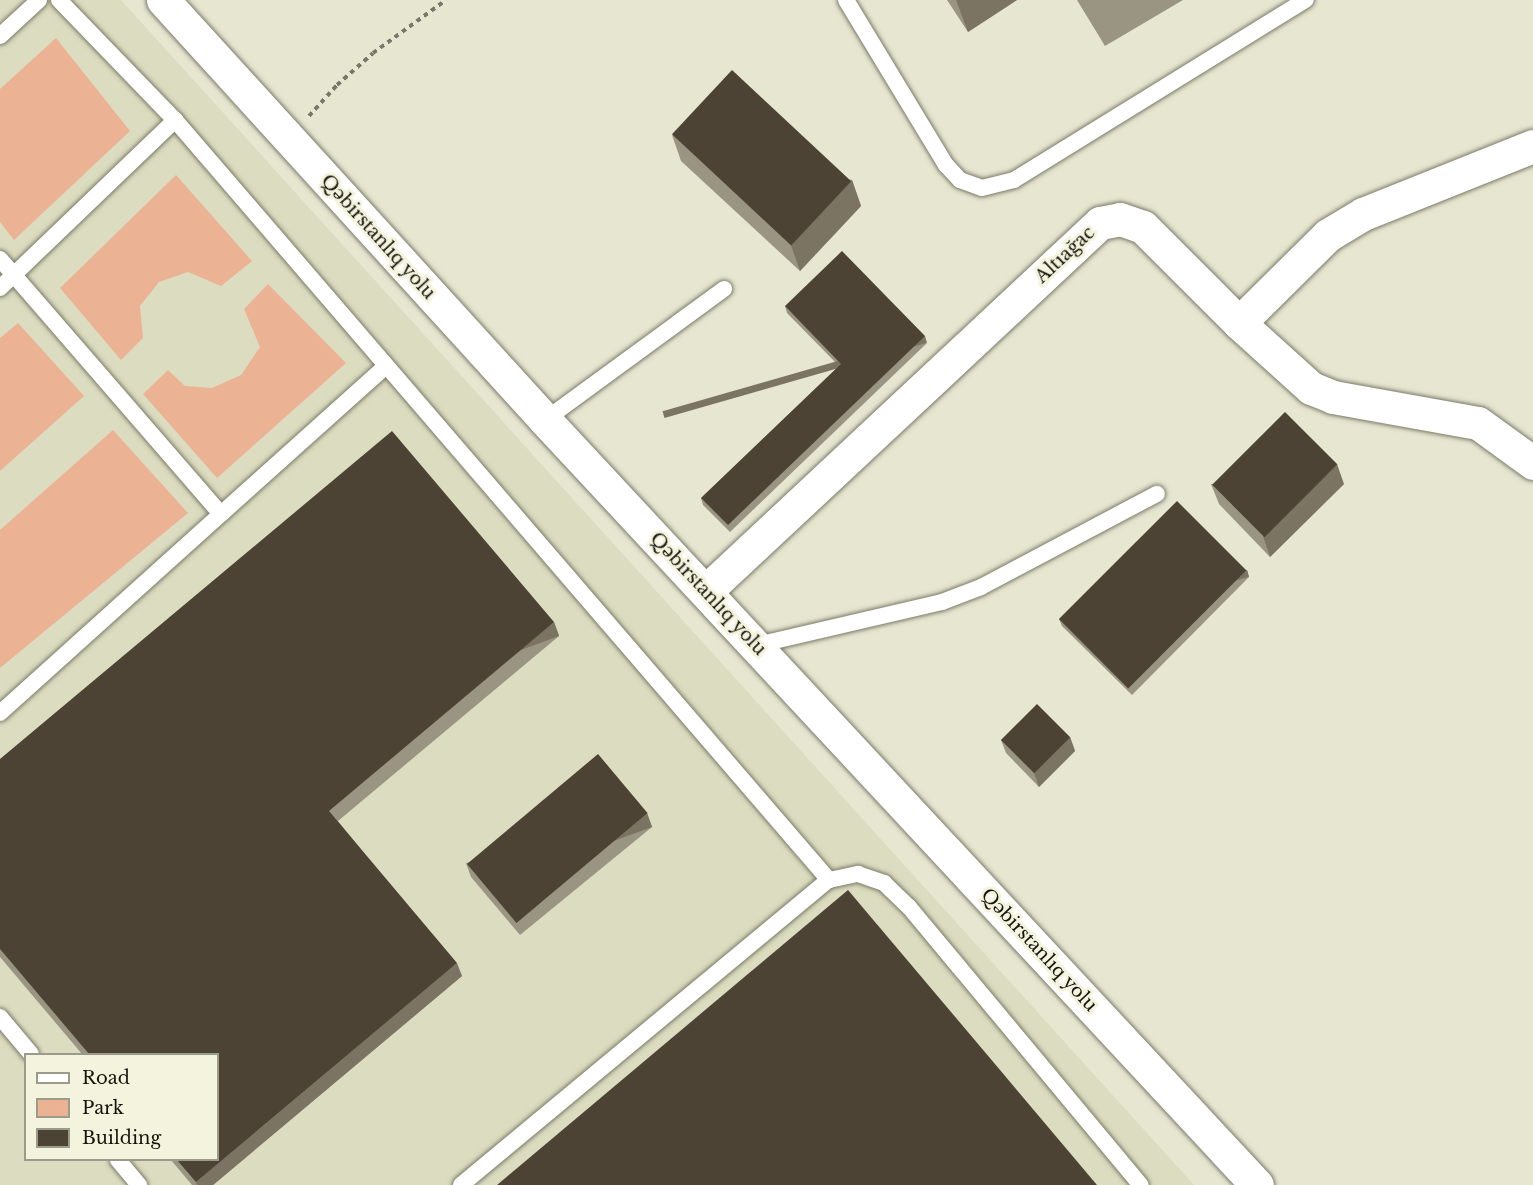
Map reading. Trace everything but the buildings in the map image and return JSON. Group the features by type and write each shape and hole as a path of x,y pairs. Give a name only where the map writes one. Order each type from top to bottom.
{"street":[{"name":"Qəbirstanlıq yolu","path":"163,0 545,420 757,645 1257,1185"},
{"path":"1239,323 1328,235 1363,214 1533,146"},
{"name":"Altıağac","path":"706,591 1100,223 1120,219 1143,227 1239,323 1311,388 1333,397 1478,423 1533,463"}],"lane":[{"path":"0,36 39,0"},
{"path":"59,0 175,120 829,880"},
{"path":"846,0 946,165 960,180 982,188 1014,180 1306,0"},
{"path":"0,288 175,120"},
{"path":"0,259 221,514"},
{"path":"545,420 724,289"},
{"path":"0,713 386,366"},
{"path":"757,645 952,598 981,587 1157,494"},
{"path":"461,1185 829,880 858,874 884,883 909,907 1141,1185"},
{"path":"0,1017 30,1053"},
{"path":"119,1161 139,1185"}],"path":[{"path":"289,139 337,86 373,53 446,0"}],"shaded area":[{"path":"0,0 121,0 1194,1185 0,1185"}],"green space":[{"path":"56,38 130,131 14,240 0,222 0,89"},
{"path":"176,175 252,261 221,286 188,272 159,282 140,306 143,338 121,360 60,288"},
{"path":"268,284 346,363 217,478 143,394 168,370 185,386 212,388 241,375 260,347 244,309"},
{"path":"18,323 84,396 0,471 0,338"},
{"path":"113,430 188,513 0,668 0,530"}]}
